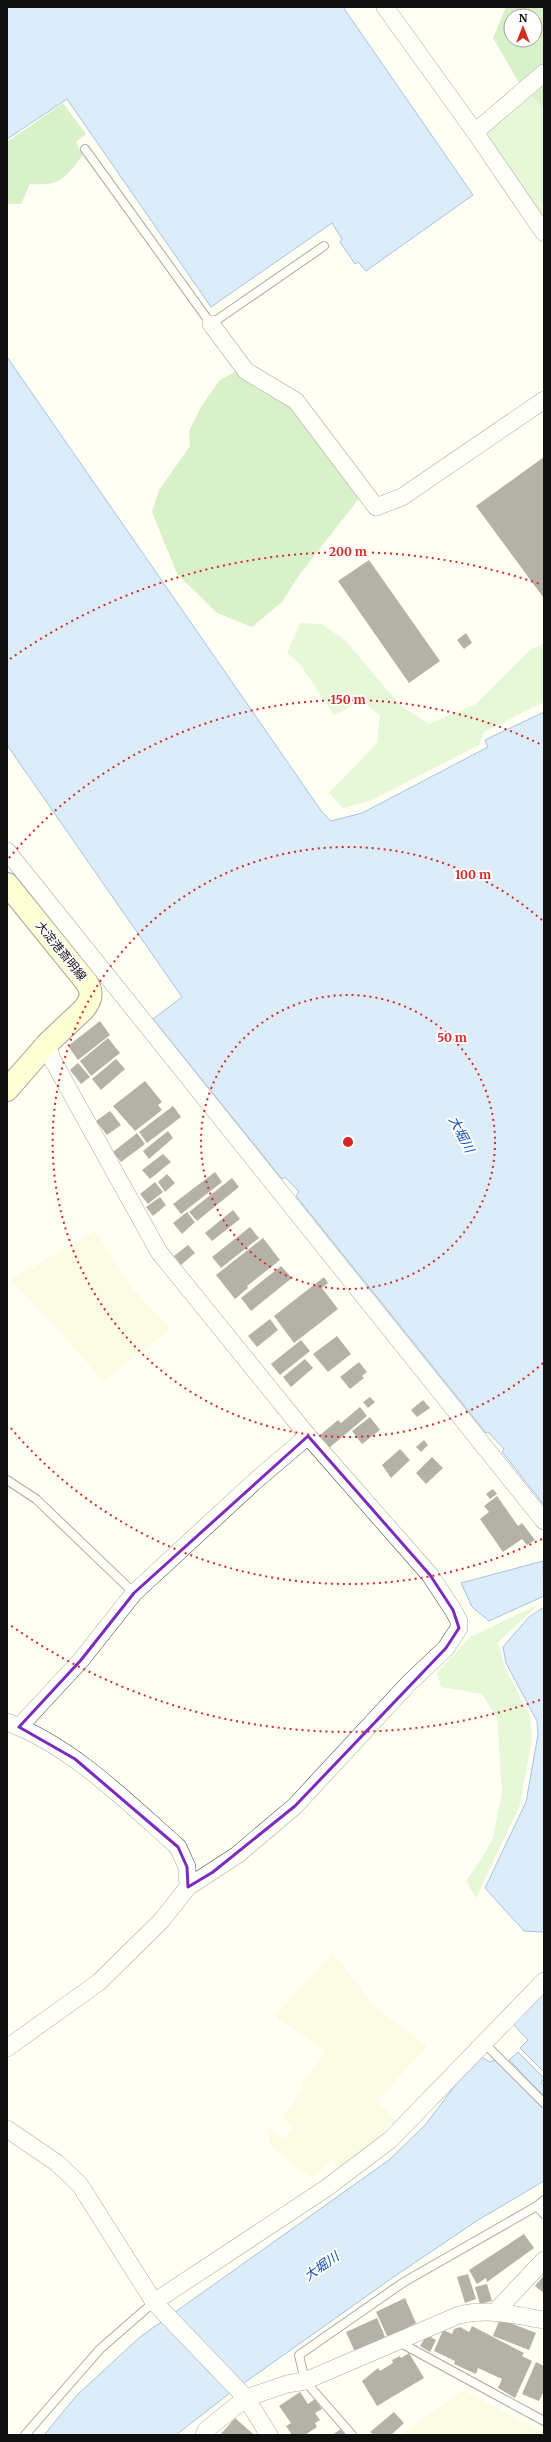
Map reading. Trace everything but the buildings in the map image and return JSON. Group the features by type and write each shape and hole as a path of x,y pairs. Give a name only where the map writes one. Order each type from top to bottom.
{"main road":[{"name":"大淀港斎明線","path":"7,884 90,988 92,994 89,1003 47,1044 7,1090"}],"street":[{"path":"384,7 475,132 544,233"},
{"path":"475,132 544,73"},
{"path":"211,324 246,371 296,401 376,507 402,497 544,400"},
{"path":"7,851 544,1521"},
{"path":"7,2048 99,1982 161,1921 188,1887 237,1855 295,1806 408,1684 446,1648 458,1628 459,1621 430,1575 308,1436 159,1252 52,1058 47,1044"},
{"path":"188,1887 187,1867 178,1847 75,1759 13,1725 82,1660 134,1592 254,1482 308,1436"},
{"path":"154,2302 325,2189 390,2140 483,2042 544,1981"},
{"path":"7,2129 57,2163 80,2186 154,2302 246,2398 269,2435"},
{"path":"496,2311 544,2260"},
{"path":"204,2435 206,2430 246,2398 287,2384 304,2381 399,2342 424,2329 458,2315 473,2312 496,2311 544,2320"}],"lane":[{"path":"85,149 211,324 324,246"},
{"path":"7,1480 36,1499 134,1592"},
{"path":"483,2042 544,2103"},
{"path":"352,2435 304,2381 299,2355 314,2342 404,2282 537,2206 544,2200"},
{"path":"537,2206 544,2214"},
{"path":"25,2435 100,2349 154,2302"},
{"path":"399,2342 544,2421"}],"highlighted area":[{"path":"308,1436 430,1575 453,1610 459,1628 446,1648 295,1806 213,1872 188,1887 187,1867 178,1847 75,1759 19,1727 81,1660 134,1593"}],"green space":[{"path":"544,7 544,108 521,86 493,38 503,14 503,48 543,48 543,8 506,8"},
{"path":"544,71 544,227 475,132"},
{"path":"63,103 86,134 76,142 83,155 71,170 61,179 49,184 30,184 21,204 7,204 7,142"},
{"path":"238,370 290,400 361,496 300,574 282,602 252,627 217,613 177,574 152,512 159,490 190,446 189,431 201,407 219,381"},
{"path":"300,623 322,624 346,641 400,705 429,724 476,704 531,649 544,644 544,702 484,732 479,745 370,801 343,808 329,793 377,743 380,715 362,701 334,715 300,664 287,653"},
{"path":"95,1231 133,1289 171,1329 103,1381 58,1329 10,1280"},
{"path":"538,1605 498,1642 505,1668 530,1716 532,1738 520,1805 476,1898 466,1881 481,1860 493,1838 502,1792 497,1718 482,1694 441,1687 437,1673 470,1637"},
{"path":"333,1953 375,2007 427,2046 377,2101 396,2120 363,2151 339,2169 332,2159 311,2178 270,2146 267,2127 283,2140 294,2128 282,2117 304,2090 300,2086 326,2052 275,2016"},
{"path":"463,2390 544,2433 544,2435 401,2435"}],"water":[{"path":"7,7 343,7 473,195 366,271 358,262 355,264 340,242 342,239 332,223 211,307 67,99 7,139"},
{"name":"大堀川","path":"7,357 322,812 331,821 362,813 488,747 485,740 544,712 544,1505 502,1452 504,1449 488,1432 486,1433 296,1196 299,1192 285,1177 282,1179 153,1019 182,997 7,745"},
{"path":"543,1561 544,1596 489,1621 472,1607 461,1583"},
{"path":"544,1607 543,1932 524,1931 485,1888 526,1802 538,1735 537,1721 506,1663 503,1647 529,1617"},
{"path":"544,1991 544,2072 520,2048 528,2040 512,2023"},
{"path":"518,2052 544,2078 541,2083 544,2086 544,2096 509,2060"},
{"name":"大堀川","path":"478,2055 490,2062 495,2060 544,2108 544,2181 478,2220 395,2276 230,2393 176,2435 44,2435 77,2395 140,2337 389,2160 426,2124"}]}
